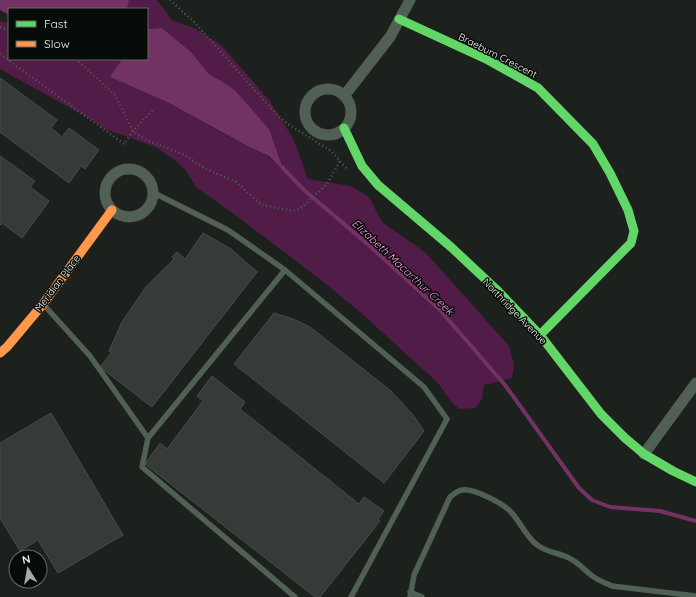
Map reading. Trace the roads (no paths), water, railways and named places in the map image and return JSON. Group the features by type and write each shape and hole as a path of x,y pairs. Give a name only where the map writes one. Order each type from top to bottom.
{"street":[{"path":"344,96 390,36 410,0"},
{"name":"Braeburn Crescent","path":"399,19 488,60 538,88 593,144 610,173 628,210 634,231 631,243 540,335"},
{"path":"330,90 344,96 348,101 351,112 348,123 344,128 335,134 324,135 311,127 306,118 305,112 311,97 319,91 330,90"},
{"name":"Northridge Avenue","path":"344,128 362,166 378,185 451,247 498,291 540,335 601,414 625,438 644,454 696,482"},
{"path":"124,169 131,169 138,170 150,179 154,194 148,209 142,214 134,217 126,217 118,215 107,204 105,190 107,183 117,172 124,169"},
{"name":"Meridian Place","path":"0,354 43,304 112,210"},
{"path":"644,454 696,383"}],"lane":[{"path":"154,194 228,230 285,270 424,388 447,419 351,597"},
{"path":"285,270 148,438 142,468 295,597"},
{"path":"43,304 90,356 148,438"},
{"path":"422,597 410,594 414,575 450,497 456,492 463,490 470,490 501,504 509,510 536,544 545,550 568,557 576,562 591,576 601,582 612,586 696,596"}],"waterway":[{"name":"Elizabeth Macarthur Creek","path":"282,167 304,190 371,247 440,310 505,385 579,488 592,500 610,507 660,511 696,521"}]}
